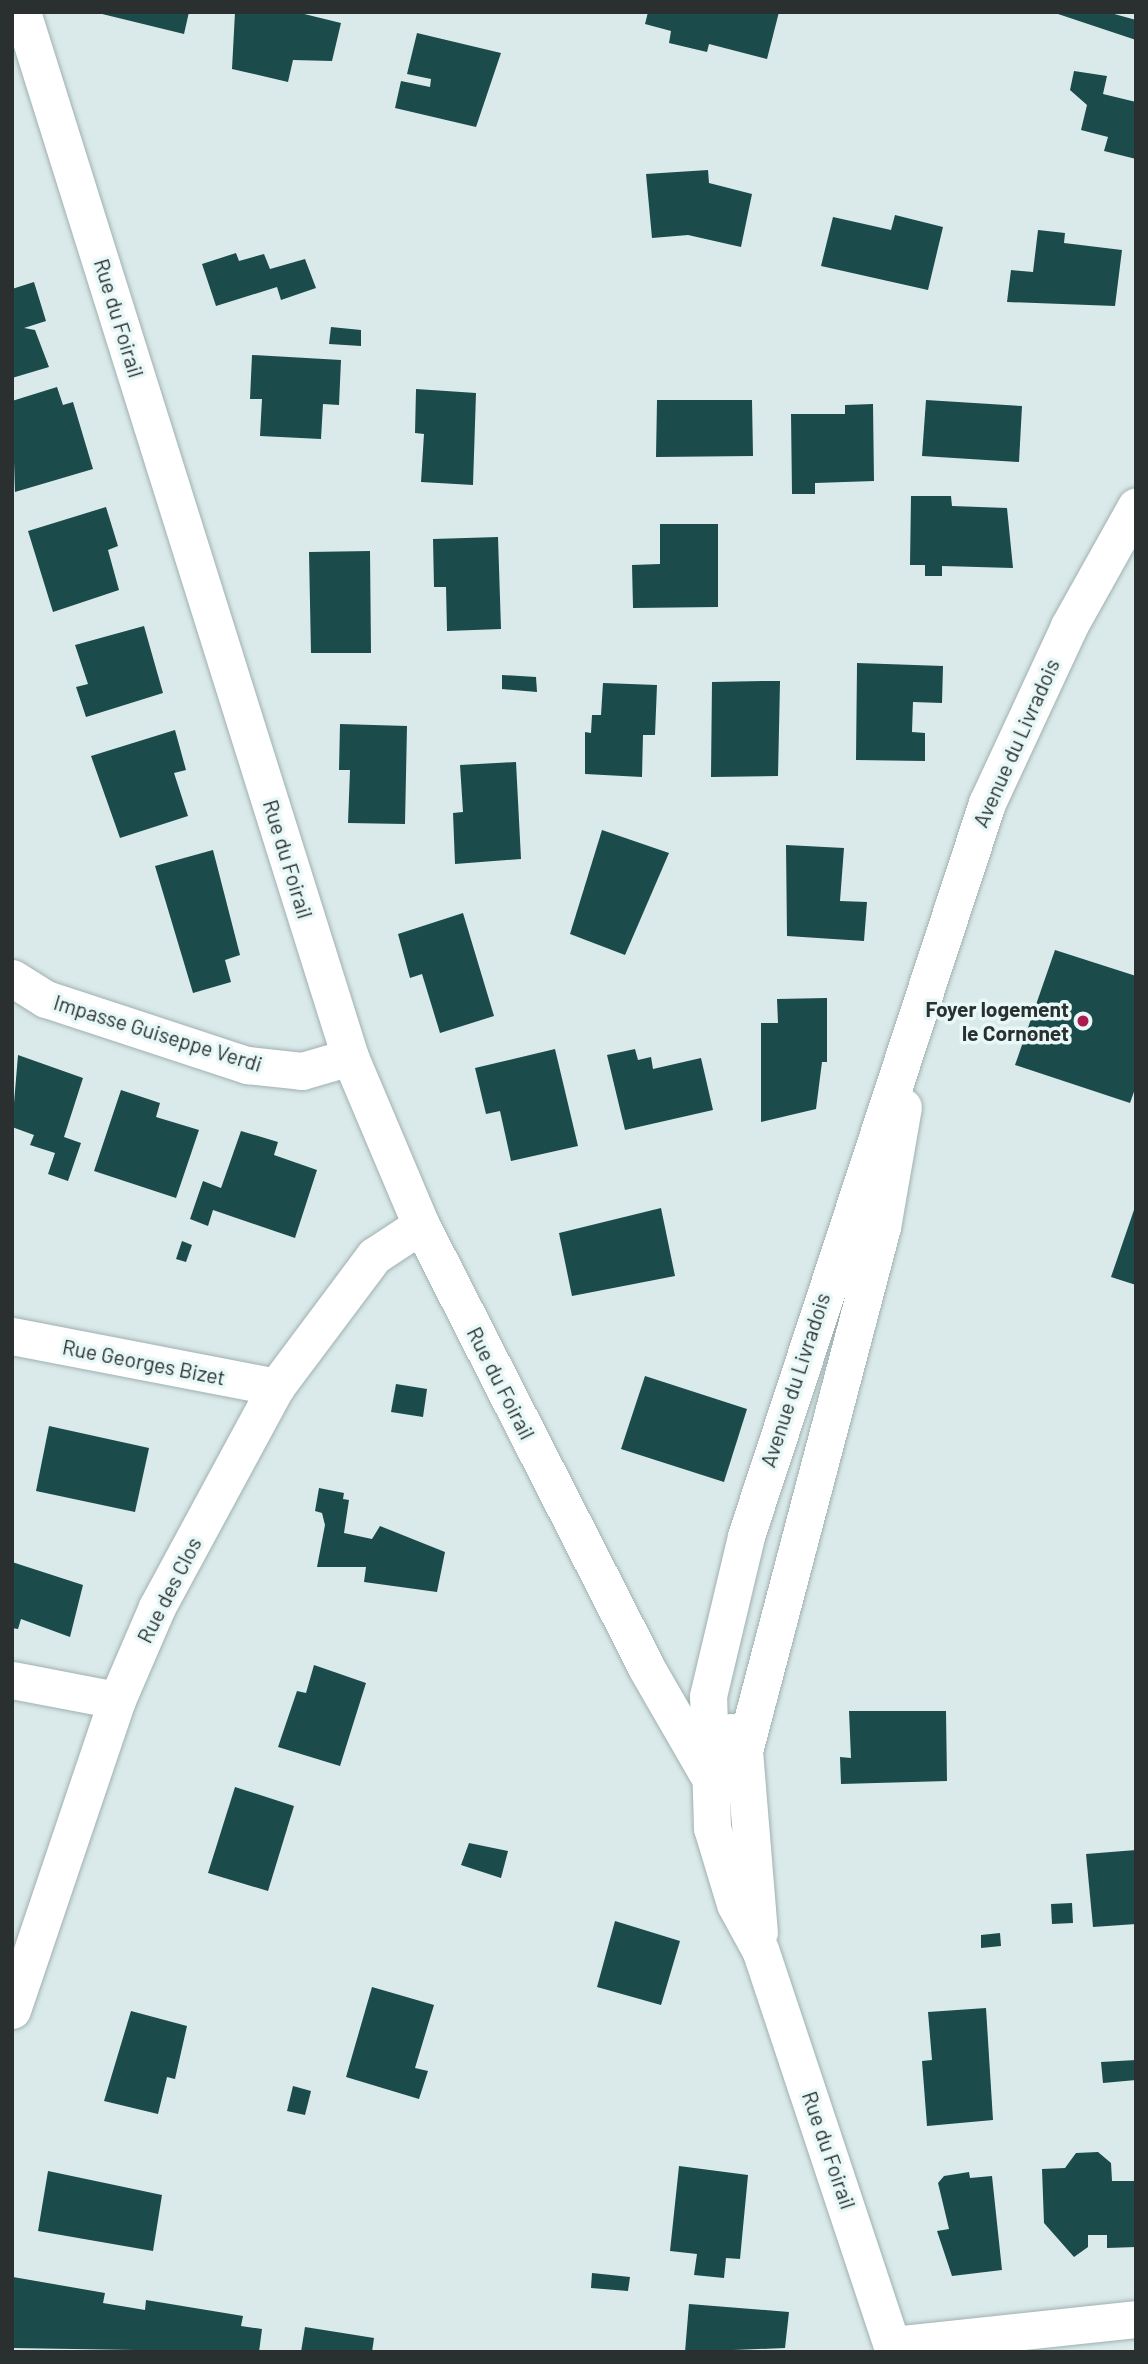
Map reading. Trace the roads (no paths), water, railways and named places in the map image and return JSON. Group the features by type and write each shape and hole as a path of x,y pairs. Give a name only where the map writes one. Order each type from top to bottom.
{"street":[{"name":"Rue du Foirail","path":"23,12 350,1057 421,1225 647,1669 709,1777 712,1828 735,1904 760,1950 894,2348"},
{"name":"Avenue du Livradois","path":"709,1777 708,1696 746,1536 922,991 986,803 1069,626 1136,506"},
{"name":"Impasse Guiseppe Verdi","path":"12,978 46,999 247,1065 302,1071 350,1057"},
{"name":"Avenue du Livradois","path":"744,1751 883,1227 922,991"},
{"name":"Rue des Clos","path":"12,2010 117,1700 157,1607 276,1387 374,1256 421,1225"},
{"name":"Rue Georges Bizet","path":"12,1336 276,1387"},
{"path":"647,1669 708,1696"},
{"path":"12,1680 117,1700"},
{"name":"Rue du Foirail","path":"708,1696 744,1751 760,1950"},
{"path":"894,2348 1136,2319"}],"place":[{"name":"Foyer logement le Cornonet","path":"1083,1021"}]}
